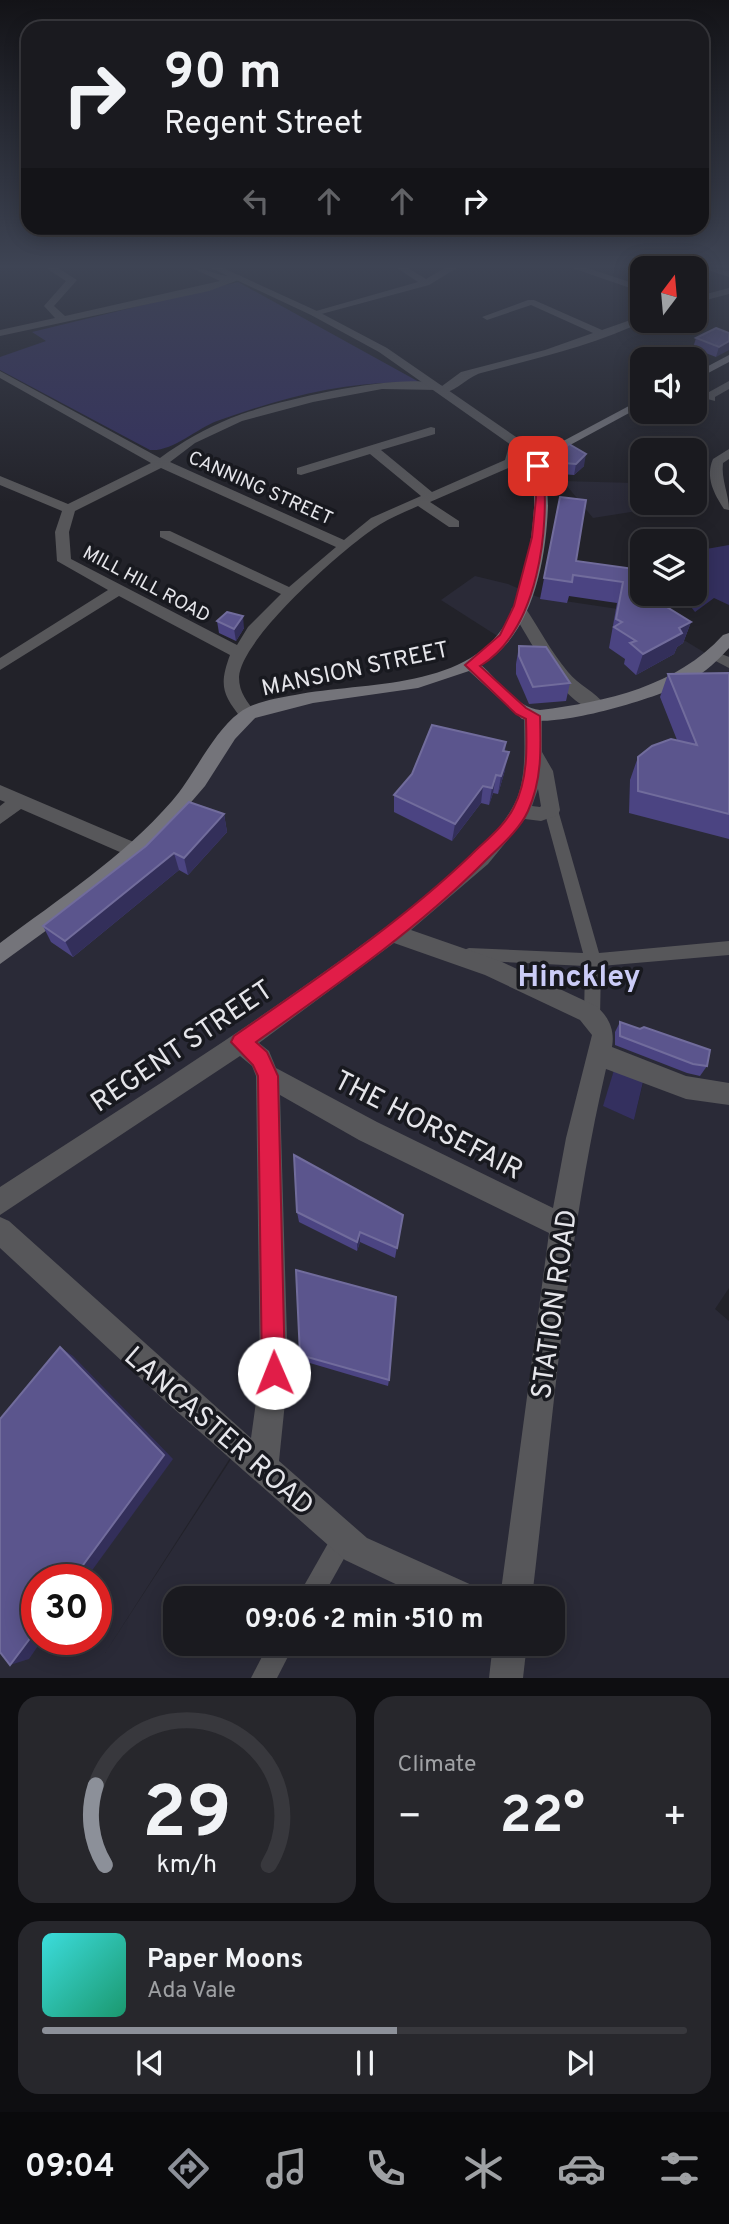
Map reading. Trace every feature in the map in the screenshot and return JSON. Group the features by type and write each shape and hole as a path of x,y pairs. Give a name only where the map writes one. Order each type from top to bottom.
{"main road":[{"path":"707,370 729,358"},
{"path":"543,456 630,409"},
{"name":"MANSION STREET","path":"247,715 309,697 435,678 471,665 486,656 505,636 519,609 538,537 541,498 538,466 543,456"},
{"path":"471,665 521,711 533,716 597,705 683,679 721,660 729,638"},
{"path":"0,955 136,851 181,805 247,715"}],"street":[{"path":"374,346 516,442 543,456"},
{"path":"0,480 69,509 110,486 161,463 191,440 238,419 312,399 382,386 440,389 465,374 561,346"},
{"name":"CANNING STREET","path":"0,374 161,463 346,546"},
{"path":"707,376 729,382"},
{"path":"711,399 706,397 729,382"},
{"path":"300,471 431,430"},
{"path":"247,715 234,702 232,694 238,652 288,592 382,517 512,462 516,442"},
{"path":"372,449 454,524"},
{"path":"729,453 717,463 716,472 720,494 729,506"},
{"name":"MILL HILL ROAD","path":"69,509 61,532 64,561 238,652"},
{"path":"165,534 288,592"},
{"path":"0,665 117,591"},
{"path":"519,609 564,680 576,694 597,705"},
{"path":"533,716 534,754 531,780 521,811 541,814 551,810"},
{"path":"392,934 467,955 592,1017 593,960 551,810 544,772 534,754"},
{"path":"0,792 136,851"},
{"path":"0,817 19,800"},
{"name":"REGENT STREET","path":"0,1202 241,1042 392,934 458,879 521,811"},
{"path":"467,955 593,960 729,948"},
{"name":"STATION ROAD","path":"518,1586 563,1226 578,1138 599,1061 603,1035 592,1017"},
{"path":"241,1042 261,1059 268,1076 274,1373 263,1468"},
{"path":"599,1061 605,1057 612,1058 695,1090 717,1096 729,1094"},
{"name":"THE HORSEFAIR","path":"268,1076 368,1131 563,1226"},
{"name":"LANCASTER ROAD","path":"0,1230 86,1311 343,1539 356,1549 436,1586"},
{"path":"316,1586 343,1539"},
{"path":"263,1678 276,1656"},
{"path":"506,1678 509,1656"}],"shaded area":[{"path":"31,346 355,346 421,383 369,384 292,397 217,421 175,444 150,450 0,370 0,357"},
{"path":"563,481 630,483 630,512 593,518"},
{"path":"729,545 729,605 714,598 707,603 707,549"},
{"path":"475,576 508,584 538,597 638,612 720,662 729,655 729,1288 715,1309 729,1321 729,1678 507,1678 510,1656 565,1656 565,1586 439,1586 357,1548 239,1444 112,1642 112,1564 21,1564 21,1655 112,1655 112,1642 239,1447 356,1550 434,1586 163,1586 163,1656 508,1656 505,1678 0,1678 0,955 136,851 181,805 248,715 309,697 435,678 487,656 502,639 441,600","holes":["614,1071 643,1083 634,1120 604,1106"]},
{"path":"690,606 703,606 695,612"},
{"path":"614,1070 643,1082 634,1120 603,1106"}],"building":[{"path":"569,444 586,454 576,464 550,462"},
{"path":"560,497 586,500 576,561 630,568 630,606 665,606 691,622 679,628 682,633 643,654 630,643 636,641 614,627 622,622 616,619 623,582 573,575 572,582 544,578"},
{"path":"227,612 243,616 234,629 217,621"},
{"path":"519,646 546,647 570,683 533,687 519,656"},
{"path":"729,673 729,814 638,791 638,757 652,746 671,739 697,745 668,674"},
{"path":"432,725 506,742 503,751 509,752 501,776 496,775 492,788 483,786 455,824 394,795 412,774"},
{"path":"189,802 224,814 184,858 174,853 65,941 43,926 146,846"},
{"path":"620,1022 640,1029 644,1027 710,1050 707,1066 693,1064 620,1036"},
{"path":"294,1155 403,1215 397,1248 360,1232 357,1242 297,1212"},
{"path":"296,1270 396,1297 389,1380 300,1355"},
{"path":"60,1347 164,1455 84,1564 21,1564 21,1650 10,1665 0,1652 0,1419"}],"district":[{"name":"Hinckley","path":"579,976"}],"route":[{"path":"274,1373 268,1076 261,1059 241,1042 361,958 434,902 503,833 521,811 531,780 534,754 533,716 521,711 489,678 471,665 486,656 505,636 520,606 538,537 541,507 538,466"}]}
